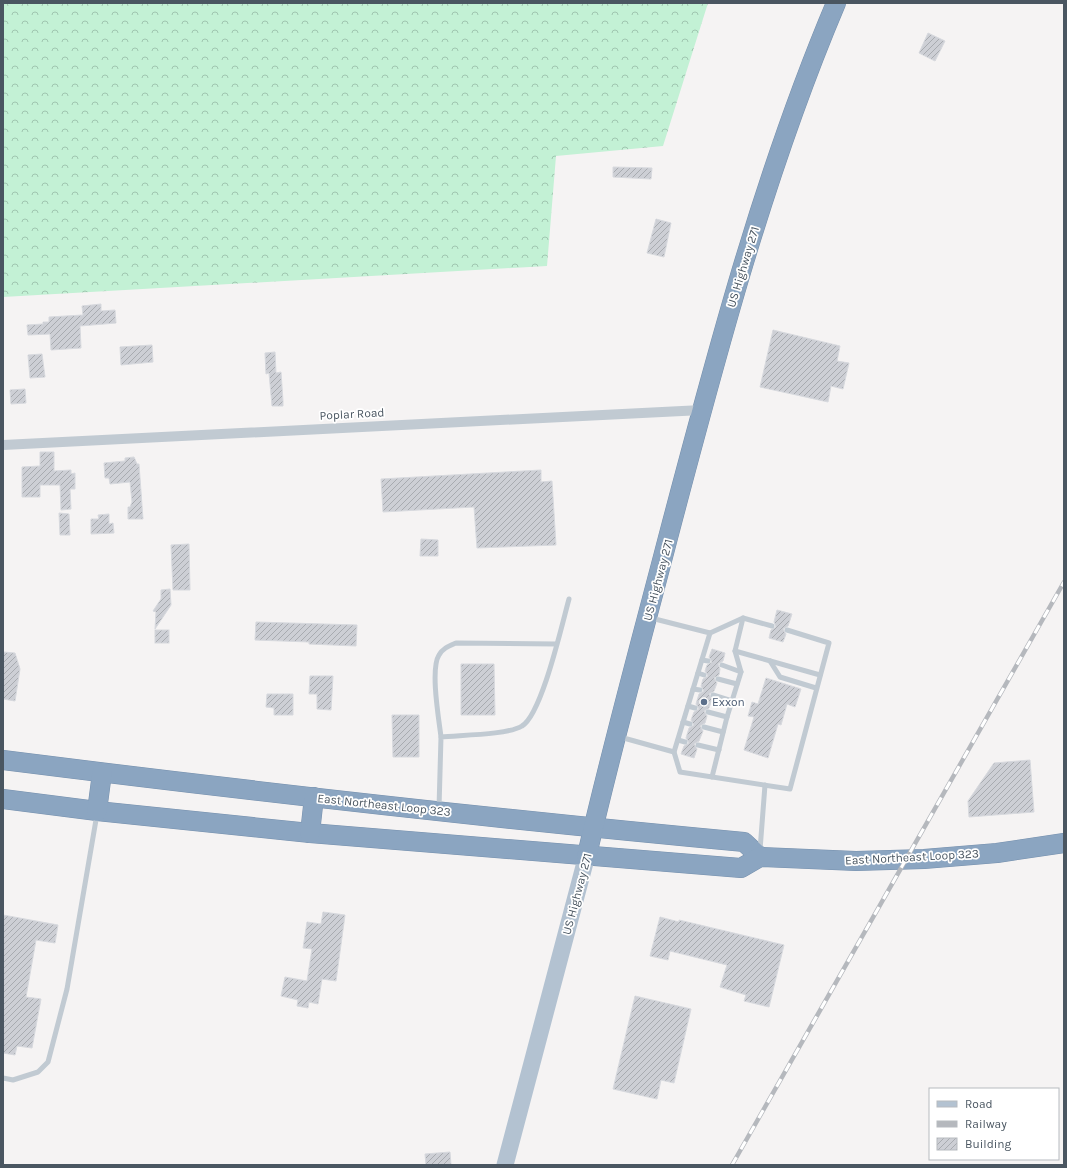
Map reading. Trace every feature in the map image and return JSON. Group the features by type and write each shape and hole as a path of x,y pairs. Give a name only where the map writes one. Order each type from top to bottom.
{"highway":[{"name":"US Highway 271","path":"587,855 702,410 743,262 814,55 836,3"},
{"name":"East Northeast Loop 323","path":"3,760 439,811 593,828 744,842 760,857 834,861 924,859 997,853 1064,843"},
{"path":"97,811 102,772"},
{"path":"310,834 314,797"},
{"path":"3,799 97,811 310,834 741,868 760,857"}],"main road":[{"name":"US Highway 271","path":"505,1165 587,855"}],"street":[{"name":"Poplar Road","path":"3,445 702,410"}],"lane":[{"path":"440,737 510,730 523,726 541,698 569,599"},
{"path":"648,617 710,633 743,618 772,626"},
{"path":"712,778 727,717 741,672 735,651 743,618"},
{"path":"710,633 674,752 680,772 790,789 829,643 787,630"},
{"path":"439,811 440,737 435,679 438,657 444,648 456,643 556,644"},
{"path":"735,651 820,675"},
{"path":"702,660 708,661"},
{"path":"770,661 780,677 816,688"},
{"path":"722,665 741,672"},
{"path":"698,673 704,674"},
{"path":"718,679 737,684"},
{"path":"693,689 700,690"},
{"path":"713,695 732,701"},
{"path":"688,706 695,708"},
{"path":"708,712 727,717"},
{"path":"683,722 690,724"},
{"path":"704,727 723,732"},
{"path":"617,736 674,752"},
{"path":"678,740 685,742"},
{"path":"698,745 719,750"},
{"path":"760,857 764,785"},
{"path":"3,1078 12,1080 38,1072 48,1062 67,989 97,811"}],"green space":[{"path":"3,3 708,3 663,146 556,156 547,266 3,297"}],"building":[{"path":"928,33 945,41 935,61 919,53"},
{"path":"613,167 652,168 651,179 613,177"},
{"path":"656,219 671,223 664,257 647,253"},
{"path":"101,304 101,311 115,310 116,323 80,326 81,348 51,350 50,334 28,335 27,325 49,322 49,317 83,315 82,306"},
{"path":"773,330 840,346 837,361 849,363 843,389 831,386 828,402 760,387"},
{"path":"152,345 153,362 121,365 120,347"},
{"path":"275,352 276,373 281,372 283,406 272,406 269,373 266,374 265,353"},
{"path":"42,354 45,377 30,378 28,355"},
{"path":"25,389 26,403 11,404 10,390"},
{"path":"40,452 54,452 54,471 71,470 71,474 75,473 75,489 70,489 71,509 61,510 60,485 40,485 40,497 22,497 22,467 40,466"},
{"path":"134,457 137,464 139,464 143,519 128,519 128,507 130,507 132,502 130,482 110,484 109,478 105,478 104,463 125,461 125,458"},
{"path":"541,470 541,482 552,481 556,545 477,548 474,507 383,512 381,479"},
{"path":"59,513 69,514 70,535 60,535"},
{"path":"109,514 109,524 113,523 114,533 91,534 91,519 99,519 98,515"},
{"path":"421,539 438,540 438,556 420,556"},
{"path":"189,544 190,590 173,590 171,545"},
{"path":"170,589 171,605 155,629 156,612 153,611 161,599 161,590"},
{"path":"777,610 792,614 788,626 783,629 786,634 783,642 769,638 771,630 776,627 774,622"},
{"path":"256,622 357,625 356,646 309,644 309,642 255,640"},
{"path":"155,630 169,630 169,643 155,643"},
{"name":"Exxon","path":"712,649 725,653 723,661 718,664 720,669 719,675 714,678 717,683 714,691 709,694 712,699 709,708 704,711 707,716 705,723 700,726 703,731 699,741 694,744 697,749 694,758 681,754 684,746 689,743 686,738 689,728 694,725 691,720 694,712 699,709 696,704 699,694 704,691 701,686 703,679 708,676 705,671 707,665 712,662 709,657"},
{"path":"3,652 15,653 20,669 15,701 3,699"},
{"path":"461,664 494,664 495,715 461,715"},
{"path":"310,676 333,676 331,710 317,709 317,694 309,694"},
{"path":"766,678 801,689 795,707 787,704 781,725 778,724 768,758 744,750 754,717 748,716 752,702 758,704"},
{"path":"267,694 293,694 293,715 274,715 274,708 266,707"},
{"path":"392,715 419,715 419,757 393,757"},
{"path":"1030,760 1034,812 969,817 968,801 994,763"},
{"path":"323,912 345,915 336,981 322,979 318,1004 309,1002 308,1008 297,1006 298,1000 281,996 285,977 307,981 312,949 303,948 307,922 321,924"},
{"path":"3,915 58,925 55,943 36,940 26,997 41,999 32,1048 17,1046 15,1055 3,1053"},
{"path":"660,917 679,922 679,920 784,945 769,1007 744,1001 746,995 720,987 727,965 670,951 668,960 650,956"},
{"path":"635,996 691,1009 674,1083 661,1080 657,1099 613,1089"},
{"path":"450,1152 451,1165 426,1165 425,1154"}],"railway":[{"path":"732,1165 1064,582"}],"place":[{"name":"Exxon","path":"704,702"}]}
